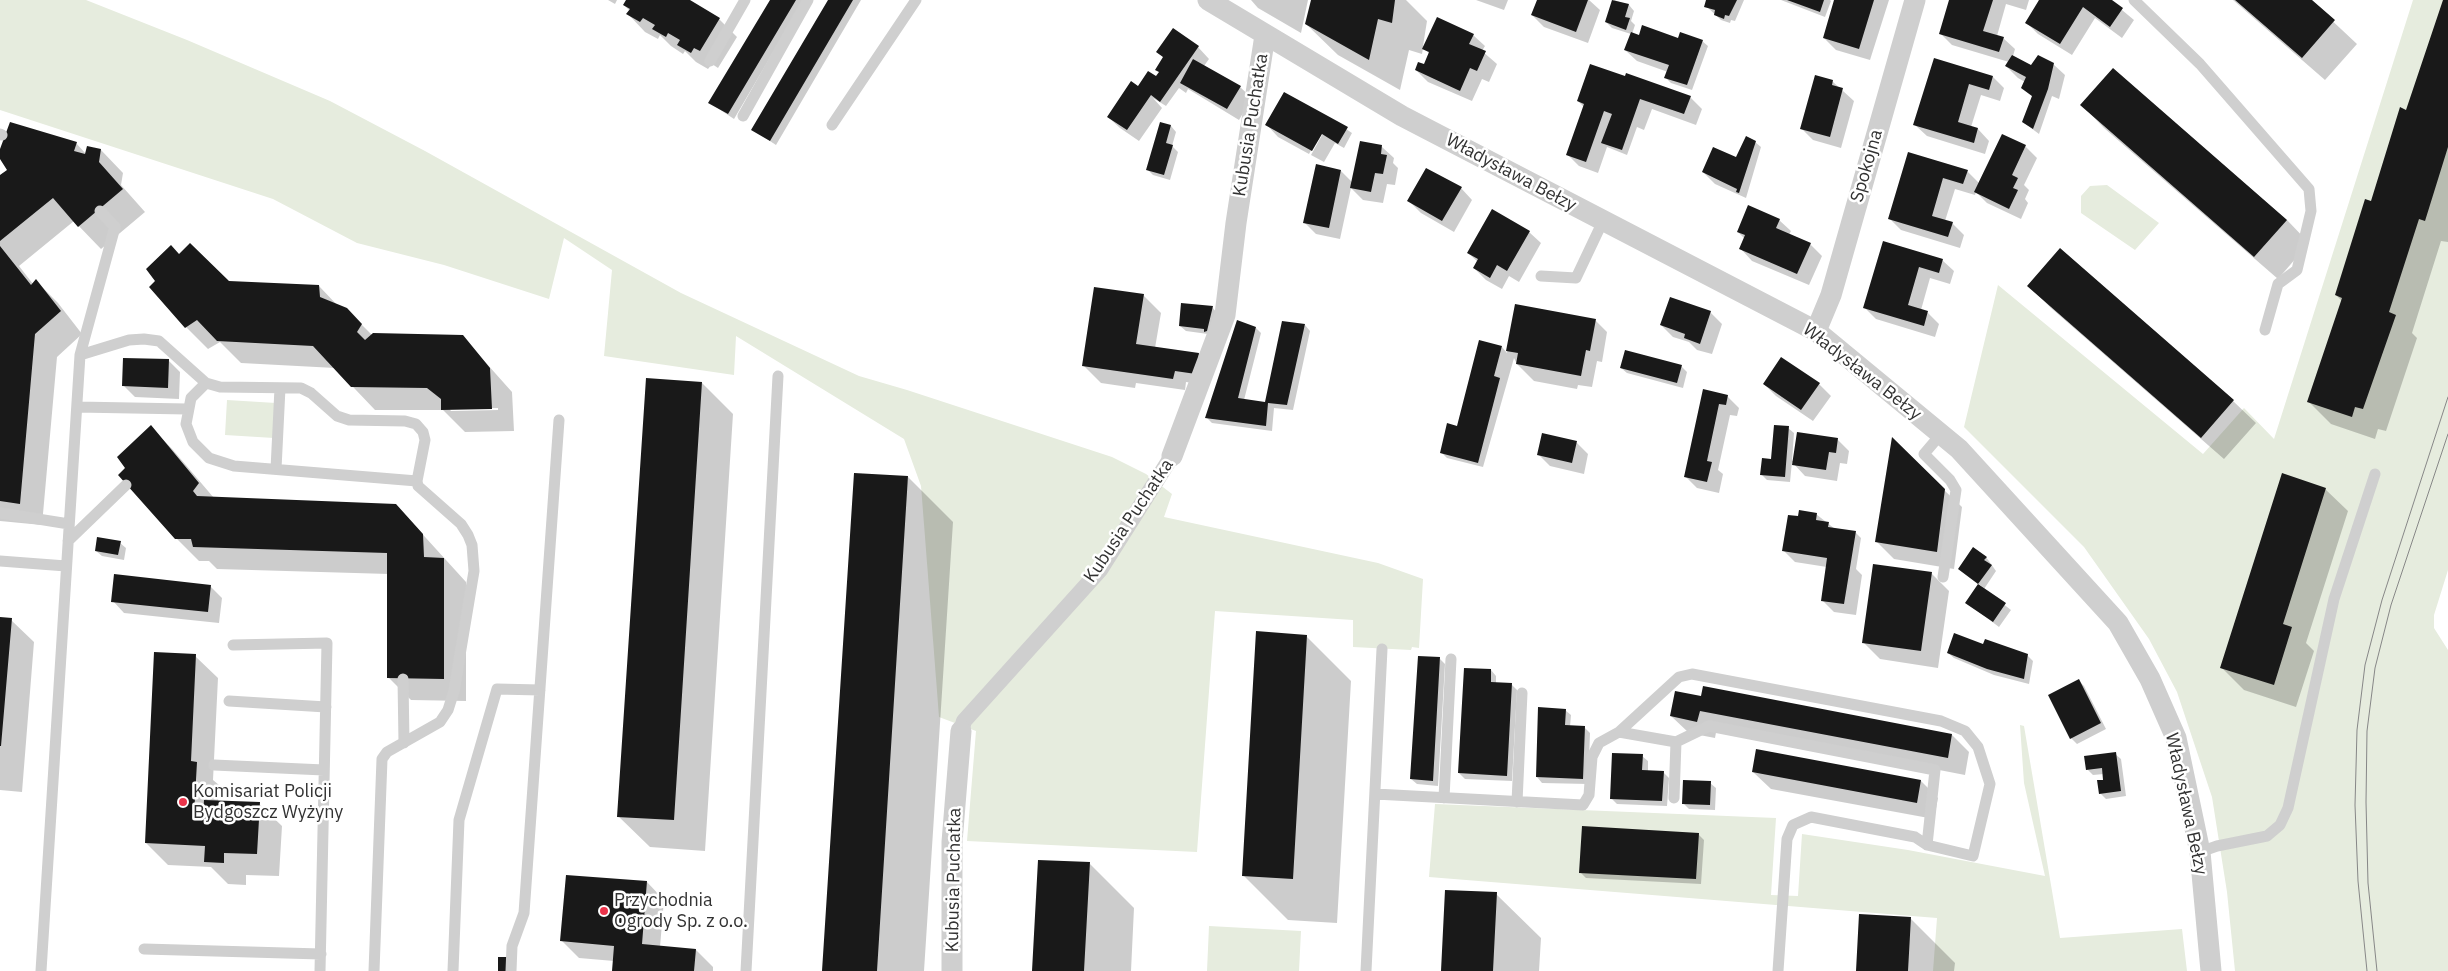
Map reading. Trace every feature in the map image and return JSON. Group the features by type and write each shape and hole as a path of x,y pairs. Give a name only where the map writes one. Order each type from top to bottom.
{"street":[{"name":"Władysława Bełzy","path":"1208,0 1402,116 1816,332 1959,449 2118,623 2150,679 2176,738 2200,852 2211,971"},
{"name":"Spokojna","path":"1816,332 1831,296 1915,0"},
{"name":"Kubusia Puchatka","path":"952,971 952,842 961,732 964,721 1100,570 1172,456 1225,315 1236,223 1265,35"}],"lane":[{"path":"710,60 745,0"},
{"path":"743,116 808,0"},
{"path":"832,126 916,0"},
{"path":"2134,0 2200,64 2309,189 2311,211 2297,270 2278,284 2265,330"},
{"path":"41,971 80,355 115,227 100,211"},
{"path":"1541,276 1576,278 1603,221"},
{"path":"80,355 129,340 159,341 206,383 220,387 301,388 311,393 337,416 349,420 405,421 416,424 423,432 425,440 417,481 421,491 461,524 468,534 472,545 474,571 454,691 448,710 440,722 387,752 382,759 374,971"},
{"path":"746,971 778,376"},
{"path":"206,383 191,398 187,409 186,424 193,442 209,458 234,466 417,481"},
{"path":"276,469 280,388"},
{"path":"77,407 187,409"},
{"path":"511,971 512,946 524,913 560,420"},
{"path":"1941,434 1924,454 1950,480 1956,490 1943,577"},
{"path":"2200,852 2218,846 2267,836 2280,825 2288,808 2334,599 2375,474"},
{"path":"68,542 126,485"},
{"path":"0,513 69,524"},
{"path":"0,561 66,566"},
{"path":"233,645 327,643 320,971"},
{"path":"1366,971 1382,649"},
{"path":"1444,798 1451,659"},
{"path":"1375,794 1584,805 1589,796 1592,757 1599,743 1619,732 1679,677 1692,674 1941,720 1965,731 1978,747 1990,784 1973,856 1926,845 1915,837 1811,817 1793,825 1787,839 1778,971"},
{"path":"404,678 404,743"},
{"path":"453,971 459,820 497,689 540,690"},
{"path":"1517,802 1522,692"},
{"path":"229,701 326,707"},
{"path":"1619,732 1676,742 1709,726 1935,770 1926,845"},
{"path":"1674,798 1676,742"},
{"path":"214,765 324,770"},
{"path":"144,949 321,954"}],"shaded area":[{"path":"0,0 86,0 187,40 330,101 425,151 681,293 859,376 1112,457 1146,474 1172,494 1164,517 1378,563 1423,579 1419,648 1412,647 1411,650 1353,647 1353,620 1215,611 1197,852 967,841 976,731 939,717 921,486 904,439 736,336 734,375 604,356 612,270 564,238 549,299 444,265 357,243 273,199 0,110"},
{"path":"2413,0 2448,0 2448,570 2434,615 2434,628 2448,650 2448,971 2235,971 2227,892 2212,797 2177,692 2149,639 2084,547 1964,427 1998,285 2203,454 2244,408 2274,439"},
{"path":"2107,185 2159,223 2135,250 2081,213 2081,196 2090,186"},
{"path":"227,400 276,403 274,438 225,435"},
{"path":"2020,725 2024,726 2060,938 2182,929 2187,971 1933,971 1937,918 1429,877 1435,804 1776,818 1771,895 1798,896 1802,834 1908,850 2045,876 2024,783"},
{"path":"1209,926 1301,931 1299,971 1207,971"}],"building":[{"path":"626,0 690,0 720,18 700,51 694,48 691,53 677,45 680,40 668,33 666,37 652,29 655,25 643,18 640,22 626,14 630,9 623,5"},
{"path":"770,0 796,0 728,114 708,103"},
{"path":"828,0 853,0 770,141 751,130"},
{"path":"1311,0 1395,0 1392,23 1378,19 1369,60 1305,24"},
{"path":"1537,0 1588,0 1576,32 1531,15"},
{"path":"1612,0 1629,4 1625,17 1630,18 1626,30 1605,22"},
{"path":"1706,0 1737,0 1729,16 1725,15 1724,19 1714,15 1715,10 1704,7"},
{"path":"1787,0 1824,0 1820,12"},
{"path":"1834,0 1874,0 1859,49 1823,38"},
{"path":"1949,0 1993,0 1983,31 2004,37 1999,52 1939,34"},
{"path":"2039,0 2112,0 2123,8 2110,27 2083,7 2060,44 2025,23"},
{"path":"2235,0 2312,0 2335,20 2302,58"},
{"path":"2443,0 2448,0 2448,147 2425,221 2419,219 2389,312 2396,315 2363,409 2355,407 2352,417 2307,402 2342,298 2335,295 2365,199 2371,201 2400,107 2406,110"},
{"path":"1437,17 1474,34 1469,44 1486,51 1477,71 1470,68 1460,91 1415,70 1418,62 1424,64 1429,52 1422,49"},
{"path":"1642,25 1678,38 1680,32 1703,40 1687,85 1664,78 1669,65 1624,50 1631,32 1639,35"},
{"path":"1173,28 1199,46 1160,102 1151,95 1127,130 1107,117 1131,81 1138,86 1148,71 1156,76 1159,72 1155,70 1163,57 1156,52"},
{"path":"2012,55 2031,65 2038,55 2054,63 2048,89 2033,129 2022,122 2032,96 2021,88 2026,77 2005,66"},
{"path":"1934,58 1993,76 1989,90 1969,84 1958,122 1978,128 1974,143 1913,125"},
{"path":"1193,59 1241,86 1227,109 1180,83"},
{"path":"1590,64 1625,76 1626,73 1691,96 1684,114 1640,99 1622,150 1601,143 1612,114 1604,111 1586,162 1566,155 1584,104 1577,101"},
{"path":"2113,68 2287,220 2254,257 2080,105"},
{"path":"1815,75 1833,80 1832,85 1843,88 1830,137 1800,129"},
{"path":"1284,92 1348,127 1338,144 1322,134 1312,151 1265,125"},
{"path":"10,122 77,142 74,151 85,154 87,146 101,149 99,162 123,189 78,227 53,198 0,241 0,175 7,170 0,159 0,149"},
{"path":"1160,122 1171,125 1166,143 1173,145 1164,175 1146,170"},
{"path":"2002,134 2026,145 2012,175 2018,178 2013,188 2018,190 2009,209 1974,192"},
{"path":"1746,136 1756,141 1739,193 1736,192 1737,189 1702,172 1713,147 1736,157"},
{"path":"1360,141 1382,145 1381,154 1387,155 1383,174 1375,173 1371,192 1350,188"},
{"path":"1908,152 1968,170 1963,184 1943,178 1932,216 1953,222 1948,237 1888,219"},
{"path":"1316,164 1341,170 1329,228 1303,223"},
{"path":"1426,168 1462,187 1442,221 1407,201"},
{"path":"1748,205 1780,219 1776,228 1811,243 1797,274 1739,249 1745,235 1737,232"},
{"path":"1492,209 1530,231 1507,271 1497,265 1490,278 1473,268 1478,259 1467,253"},
{"path":"1883,241 1943,259 1939,273 1919,267 1908,305 1928,311 1924,326 1863,308"},
{"path":"190,243 229,281 319,285 320,297 347,308 362,324 357,332 365,340 373,333 463,335 490,368 492,409 441,410 441,399 427,388 351,387 313,346 217,341 197,320 185,328 149,287 155,281 146,269 171,245 179,254"},
{"path":"0,246 31,285 36,279 61,311 35,334 20,504 0,501"},
{"path":"2060,248 2234,400 2201,438 2027,286"},
{"path":"1094,287 1144,294 1136,344 1199,353 1196,374 1175,371 1173,379 1082,366"},
{"path":"1670,297 1711,311 1700,344 1684,338 1685,334 1660,325"},
{"path":"1181,303 1213,306 1207,331 1204,332 1204,329 1179,326"},
{"path":"1515,304 1596,319 1590,351 1586,350 1581,376 1516,364 1518,353 1506,351"},
{"path":"1237,320 1256,327 1238,398 1265,402 1282,321 1305,324 1287,405 1268,403 1266,426 1205,418"},
{"path":"1479,340 1502,346 1494,376 1500,378 1478,463 1440,453 1447,423 1457,426"},
{"path":"1625,350 1682,365 1677,383 1620,368"},
{"path":"1781,357 1820,383 1801,410 1763,384"},
{"path":"123,358 169,359 168,388 122,386"},
{"path":"646,378 702,382 674,820 617,817"},
{"path":"1703,389 1728,395 1726,405 1719,404 1707,461 1712,462 1707,482 1684,477"},
{"path":"151,425 199,483 193,491 197,496 396,504 423,534 424,557 444,558 444,679 387,678 387,553 193,547 191,539 175,539 118,475 125,468 117,457"},
{"path":"1774,425 1789,426 1785,477 1760,475 1762,458 1771,459"},
{"path":"1797,432 1838,438 1836,453 1829,452 1826,470 1792,465"},
{"path":"1542,433 1577,441 1572,463 1537,455"},
{"path":"1892,437 1945,489 1937,552 1875,542"},
{"path":"854,473 908,476 877,971 822,971"},
{"path":"2282,473 2326,488 2283,624 2292,627 2274,685 2220,668"},
{"path":"1799,510 1817,513 1816,520 1829,522 1828,527 1856,531 1844,604 1821,601 1827,558 1782,551 1788,515 1798,516"},
{"path":"97,537 121,541 118,555 95,551"},
{"path":"1973,547 1987,557 1984,560 1992,565 1978,584 1958,569"},
{"path":"1873,564 1932,572 1921,651 1862,643"},
{"path":"114,574 211,585 208,612 111,602"},
{"path":"1978,584 2006,603 1993,622 1965,603"},
{"path":"0,617 12,618 1,746 0,746"},
{"path":"1256,631 1307,635 1293,879 1242,876"},
{"path":"1954,633 1983,644 1985,639 2028,654 2024,679 1987,669 1947,653"},
{"path":"154,652 196,654 191,761 197,762 194,815 203,815 204,800 260,802 257,854 224,853 224,863 204,862 205,846 145,843"},
{"path":"1418,656 1440,657 1433,781 1410,779"},
{"path":"1464,668 1491,669 1491,682 1512,683 1507,776 1458,773"},
{"path":"2079,679 2101,723 2070,739 2048,695"},
{"path":"1703,686 1952,734 1948,758 1700,711 1697,722 1670,716 1675,691 1701,696"},
{"path":"1538,707 1566,709 1565,725 1585,726 1583,779 1536,777"},
{"path":"1756,749 1921,780 1917,803 1752,772"},
{"path":"2116,752 2121,791 2099,794 2097,780 2103,780 2102,768 2086,770 2084,756"},
{"path":"1612,753 1643,754 1642,770 1664,771 1662,801 1610,799"},
{"path":"1683,780 1711,781 1710,805 1682,804"},
{"path":"1582,826 1699,833 1696,879 1579,873"},
{"path":"1038,860 1090,862 1084,971 1032,971"},
{"name":"Przychodnia Ogrody Sp. z o.o.","path":"566,875 647,881 642,944 696,949 694,971 612,971 614,946 560,941"},
{"path":"1445,890 1497,892 1493,971 1441,971"},
{"path":"1859,914 1911,917 1908,971 1856,971"},
{"path":"498,957 507,957 507,971 498,971"}],"tram line":[{"path":"2367,971 2358,881 2355,805 2357,730 2365,665 2382,600 2448,397"},
{"path":"2377,971 2368,883 2366,802 2367,731 2375,668 2391,605 2448,434"}],"place":[{"name":"Komisariat Policji Bydgoszcz Wyżyny","path":"183,802"},
{"name":"Przychodnia Ogrody Sp. z o.o.","path":"604,911"}]}
